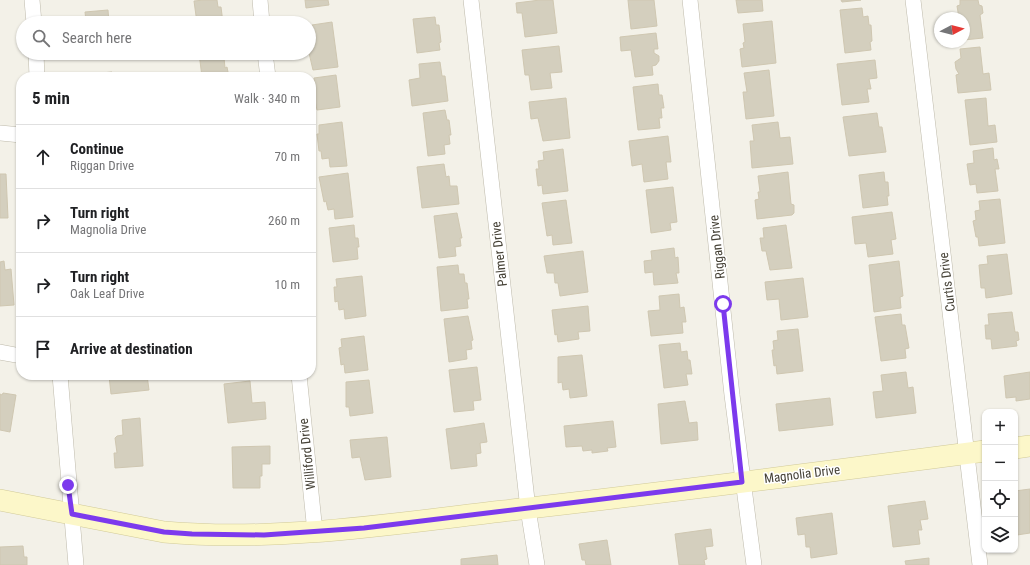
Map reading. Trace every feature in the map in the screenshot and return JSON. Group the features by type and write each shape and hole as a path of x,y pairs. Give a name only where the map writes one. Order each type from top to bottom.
{"street":[{"path":"32,0 33,16"},
{"path":"260,0 261,16"},
{"name":"Palmer Drive","path":"471,0 528,509 537,565"},
{"name":"Riggan Drive","path":"690,0 742,482 754,565"},
{"name":"Curtis Drive","path":"913,0 976,453 980,565"},
{"path":"36,60 37,72"},
{"path":"266,60 267,72"},
{"path":"0,133 16,135"},
{"path":"0,352 16,355"},
{"path":"60,380 76,565"},
{"name":"Williford Drive","path":"300,380 315,532"},
{"path":"1018,448 1030,446"},
{"name":"Magnolia Drive","path":"0,500 130,526 192,534 264,535 315,532 528,509 976,453"}],"building":[{"path":"217,0 218,7 221,7 222,16 196,16 194,1"},
{"path":"305,0 328,0 329,5 306,8"},
{"path":"553,0 557,33 525,37 522,13 517,13 516,3"},
{"path":"628,0 654,0 657,26 631,29"},
{"path":"736,0 762,0 763,11 738,13"},
{"path":"841,0 861,0 842,2"},
{"path":"960,0 978,0 979,5 982,6 983,13 980,15 983,38 970,39 970,12 958,12 957,6 960,5"},
{"path":"862,8 863,17 868,16 869,25 871,25 871,50 845,53 840,10"},
{"path":"108,10 108,16 85,16 85,12"},
{"path":"435,17 436,25 439,25 441,42 439,43 440,50 417,53 413,19"},
{"path":"772,21 776,63 742,67 740,49 744,48 743,43 745,42 743,24"},
{"path":"332,22 338,67 313,70 311,60 316,60 316,24"},
{"path":"656,33 658,49 654,49 654,53 659,56 659,61 656,65 652,66 653,75 635,77 631,50 621,51 620,37"},
{"path":"559,46 562,72 550,73 552,88 531,90 529,75 525,75 522,50"},
{"path":"980,47 983,74 989,73 991,90 958,93 956,75 959,74 956,69 955,62 961,58 960,49"},
{"path":"200,60 224,60 225,68 227,67 228,72 201,72"},
{"path":"875,60 877,78 869,79 871,89 867,89 869,102 842,105 837,64"},
{"path":"440,62 442,76 445,76 448,101 412,106 409,80 420,78 419,64"},
{"path":"769,70 774,116 746,119 743,92 747,92 744,73"},
{"path":"336,75 340,107 317,110 316,78"},
{"path":"658,84 659,95 662,95 664,108 661,108 662,118 659,118 660,128 638,130 633,87"},
{"path":"566,98 570,138 543,141 538,118 531,119 529,102"},
{"path":"986,98 988,126 995,125 997,142 970,145 965,100"},
{"path":"445,110 447,120 449,120 451,135 449,135 450,144 444,145 445,154 428,156 423,113"},
{"path":"877,113 879,127 882,127 886,152 849,156 843,117"},
{"path":"342,122 347,166 330,167 329,158 322,159 321,151 319,151 317,134 319,134 319,125"},
{"path":"778,122 780,138 790,137 793,164 752,168 750,141 754,141 752,125"},
{"path":"668,136 671,162 666,162 668,179 644,182 642,164 632,166 629,141"},
{"path":"993,148 994,160 997,159 999,169 995,169 998,191 977,193 976,184 970,185 967,164 974,163 973,151"},
{"path":"563,149 568,191 543,194 542,185 538,186 536,169 539,169 538,161 544,160 543,152"},
{"path":"444,164 446,177 449,176 450,186 457,186 459,204 422,208 417,167"},
{"path":"788,172 791,204 794,205 794,213 792,215 757,219 755,200 759,199 758,192 760,192 758,176"},
{"path":"884,172 885,182 888,182 888,205 863,208 859,175"},
{"path":"348,173 353,217 335,219 334,209 328,210 326,201 324,202 319,177"},
{"path":"0,174 6,174 8,218 0,218"},
{"path":"673,187 677,222 670,223 671,230 651,233 646,190"},
{"path":"1000,199 1005,243 979,246 973,221 976,220 975,211 980,210 979,201"},
{"path":"566,200 572,243 553,245 552,235 547,236 542,203"},
{"path":"892,212 896,239 891,240 893,254 868,257 866,243 855,244 852,217"},
{"path":"457,213 462,238 460,238 461,246 455,247 456,256 439,258 434,216"},
{"path":"354,225 355,238 358,238 358,259 333,262 329,228"},
{"path":"786,225 792,268 770,270 766,251 762,251 760,238 764,238 763,228"},
{"path":"674,248 675,258 678,257 679,273 676,273 678,283 654,285 653,272 645,273 644,261 652,260 651,251"},
{"path":"583,251 588,292 560,296 558,283 555,283 554,273 547,273 544,256"},
{"path":"1007,254 1012,294 986,298 985,288 981,288 979,265 988,264 987,256"},
{"path":"4,261 5,270 11,269 14,305 0,306 0,262"},
{"path":"899,261 903,296 900,297 901,308 874,312 869,265"},
{"path":"458,265 459,274 464,274 465,283 467,283 469,299 467,299 468,308 441,311 437,267"},
{"path":"362,276 366,316 345,319 344,309 339,310 338,301 335,302 334,287 337,287 336,279"},
{"path":"803,278 808,317 781,320 779,299 767,300 765,282"},
{"path":"679,294 680,308 684,307 686,322 682,322 683,333 651,336 648,311 660,310 659,296"},
{"path":"588,306 590,331 578,332 579,339 558,342 557,334 555,335 552,310"},
{"path":"1012,312 1015,332 1018,332 1019,340 1016,341 1017,346 992,349 991,339 986,339 985,325 989,325 988,314"},
{"path":"901,314 902,325 905,325 909,348 905,349 906,358 881,361 875,317"},
{"path":"468,316 473,340 471,341 472,349 466,350 467,359 449,362 444,319"},
{"path":"798,329 803,371 777,374 776,365 774,366 772,350 774,350 773,341 778,340 777,331"},
{"path":"364,336 368,370 345,373 344,364 341,365 339,348 342,347 341,339"},
{"path":"680,343 681,352 687,351 692,374 686,374 688,385 664,388 659,345"},
{"path":"582,355 587,396 570,398 569,389 563,390 562,382 558,383 558,357"},
{"path":"477,367 481,400 473,401 474,410 454,412 449,370"},
{"path":"906,372 908,388 913,387 916,413 876,418 873,392 883,391 881,375"},
{"path":"1030,372 1030,399 1016,401 1016,397 1006,398 1004,376"},
{"path":"109,380 148,380 149,390 111,394"},
{"path":"369,380 373,413 350,416 349,407 346,407 346,382"},
{"path":"250,381 252,403 265,402 266,419 228,423 224,384"},
{"path":"3,393 16,395 10,432 0,430 0,394 2,395"},
{"path":"830,398 833,425 779,431 776,404"},
{"path":"685,401 689,423 697,422 698,440 661,444 658,404"},
{"path":"140,418 143,466 115,468 114,453 117,453 115,438 123,435 122,420"},
{"path":"613,421 616,447 607,448 608,451 592,453 592,450 583,451 582,446 566,447 564,426"},
{"path":"484,423 487,442 480,443 481,453 476,454 477,466 451,469 446,429"},
{"path":"387,437 391,477 365,480 360,457 352,458 350,440"},
{"path":"270,446 270,464 262,464 260,488 233,488 232,447"},
{"path":"1030,489 1030,533 1018,535 1018,517 1018,491"},
{"path":"925,501 928,519 920,520 922,530 918,530 920,544 893,547 888,506"},
{"path":"832,513 837,554 811,558 810,547 806,547 805,534 798,535 796,518"},
{"path":"711,529 713,546 705,547 707,559 704,560 705,565 679,565 675,534"},
{"path":"607,540 611,565 586,565 585,560 582,560 579,544"},
{"path":"23,546 24,557 27,557 27,565 0,565 0,547"},
{"path":"497,555 498,565 461,565 461,559"},
{"path":"929,558 929,565 906,565 905,561"}],"route":[{"path":"68,485 72,514 164,532 264,535 364,528 742,482 723,304"}]}
